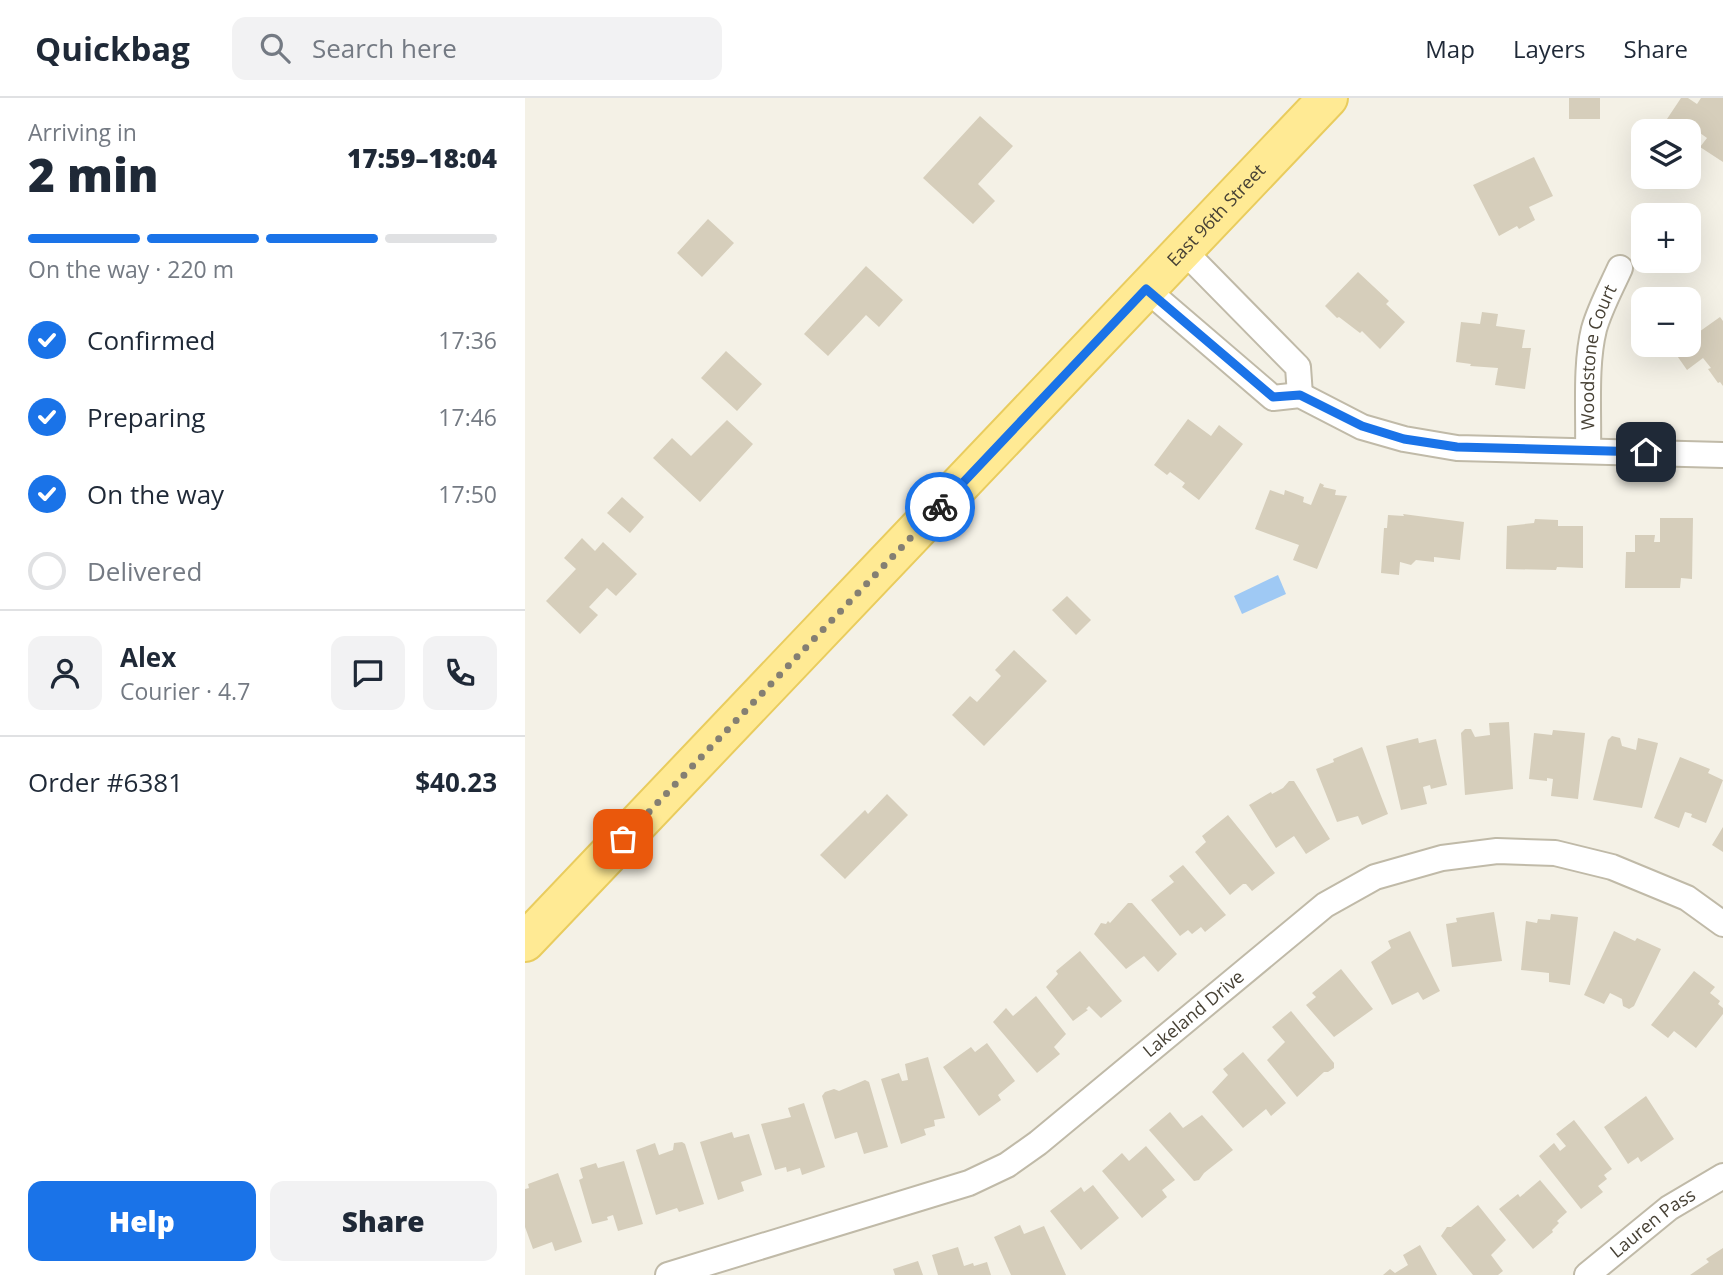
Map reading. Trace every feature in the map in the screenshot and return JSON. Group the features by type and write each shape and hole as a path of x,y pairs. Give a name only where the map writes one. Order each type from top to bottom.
{"main road":[{"name":"East 96th Street","path":"525,942 1328,98"}],"street":[{"path":"1183,250 1298,367 1300,395"},
{"name":"Woodstone Court","path":"1588,450 1591,348 1604,301 1620,268"},
{"path":"1146,289 1273,397 1300,395 1362,426 1404,439 1497,450 1723,455"},
{"name":"Lakeland Drive","path":"668,1275 969,1183 1007,1166 1325,905 1375,877 1442,858 1497,851 1556,853 1612,867 1687,898 1723,924"},
{"name":"Lauren Pass","path":"1587,1275 1669,1208 1723,1177"}],"water":[{"path":"1278,575 1286,594 1242,614 1234,596"}],"building":[{"path":"1569,98 1600,98 1600,119 1569,119"},
{"path":"1681,98 1688,98 1697,104 1701,98 1723,98 1723,162 1701,148 1707,138 1701,134 1701,119 1667,119"},
{"path":"980,116 1013,146 978,184 995,201 973,224 923,178"},
{"path":"1534,157 1553,196 1529,207 1535,220 1499,236 1473,185"},
{"path":"708,219 734,243 702,277 677,253"},
{"path":"866,266 903,300 879,327 866,315 828,356 804,334"},
{"path":"1358,272 1389,301 1386,304 1405,322 1380,349 1362,331 1360,333 1337,318 1325,306"},
{"path":"1482,312 1498,314 1496,326 1525,330 1522,348 1531,348 1525,389 1495,385 1498,368 1456,362 1461,322 1480,324"},
{"path":"1720,317 1723,321 1723,386 1708,369 1711,368 1703,358 1687,370 1678,357 1701,357 1701,330"},
{"path":"726,351 762,384 737,411 701,378"},
{"path":"1188,419 1211,436 1219,425 1243,444 1199,500 1182,487 1185,483 1170,472 1167,475 1154,465"},
{"path":"727,420 753,444 700,502 653,458 672,438 691,456"},
{"path":"1320,483 1323,487 1336,490 1335,495 1347,496 1317,569 1293,560 1299,545 1255,529 1270,490 1284,495 1285,490 1304,497 1303,502 1311,505"},
{"path":"622,497 644,517 630,533 607,513"},
{"path":"1403,514 1464,522 1460,560 1434,557 1434,562 1416,560 1411,565 1400,562 1399,575 1381,573 1384,528 1387,528 1388,515 1404,516"},
{"path":"1660,518 1693,518 1692,579 1681,578 1680,588 1625,588 1626,552 1635,552 1635,535 1655,535 1654,542 1660,542"},
{"path":"1535,519 1558,520 1558,526 1583,526 1583,568 1506,569 1507,526 1534,523"},
{"path":"582,538 595,551 603,542 637,574 616,596 607,588 589,607 598,615 580,634 546,601 576,569 564,558"},
{"path":"1067,596 1091,620 1076,635 1052,610"},
{"path":"1014,650 1047,681 984,746 952,715 970,696 977,702 1001,676 995,670"},
{"path":"1509,722 1513,789 1465,795 1461,733 1465,729 1471,729 1475,737 1490,735 1489,723"},
{"path":"1553,730 1585,733 1578,799 1551,796 1553,779 1529,779 1534,733 1552,735"},
{"path":"1612,736 1620,738 1622,746 1636,750 1638,738 1658,743 1642,808 1593,800 1608,740"},
{"path":"1418,738 1419,743 1436,739 1447,785 1431,789 1430,785 1423,787 1427,804 1401,810 1386,746"},
{"path":"1362,747 1388,814 1362,825 1358,816 1337,822 1316,769"},
{"path":"1680,757 1710,769 1708,773 1723,780 1706,823 1685,812 1679,828 1654,818"},
{"path":"1289,781 1294,781 1330,839 1306,854 1294,836 1276,848 1249,805 1283,788"},
{"path":"887,794 908,815 845,879 820,855 865,810 868,814"},
{"path":"1228,815 1275,873 1252,891 1243,884 1230,895 1195,852 1206,842 1202,836"},
{"path":"1723,827 1723,852 1712,845"},
{"path":"1183,865 1226,915 1205,932 1201,927 1192,934 1188,930 1180,936 1151,900 1174,882 1169,876"},
{"path":"1128,903 1132,903 1177,954 1158,972 1144,956 1126,969 1094,934 1101,923 1110,923"},
{"path":"1494,912 1502,961 1452,967 1446,924 1457,922 1456,918"},
{"path":"1551,914 1578,917 1570,985 1549,982 1549,973 1521,970 1526,921 1537,923 1538,919 1550,920"},
{"path":"1410,931 1440,991 1423,1000 1418,992 1392,1005 1371,962 1391,948 1388,941"},
{"path":"1614,931 1661,949 1634,1006 1629,1009 1623,1006 1622,999 1610,993 1604,1004 1584,995"},
{"path":"1080,951 1122,1001 1101,1018 1089,1006 1086,1009 1088,1010 1073,1021 1046,987 1058,974 1056,971"},
{"path":"1341,969 1373,1009 1334,1037 1306,1005 1316,997 1312,993"},
{"path":"1694,971 1715,987 1710,993 1720,1001 1718,1004 1723,1008 1723,1014 1696,1048 1674,1031 1668,1038 1651,1025"},
{"path":"1036,996 1066,1034 1054,1047 1060,1054 1037,1073 993,1022 1006,1008 1013,1016"},
{"path":"1291,1011 1334,1063 1334,1068 1324,1072 1297,1097 1267,1060 1285,1042 1272,1027"},
{"path":"987,1043 1015,1081 998,1095 1001,1100 979,1116 943,1067 971,1047 975,1052"},
{"path":"1243,1052 1286,1103 1271,1116 1266,1109 1243,1128 1212,1092 1228,1075 1223,1069"},
{"path":"928,1057 945,1118 934,1120 935,1126 924,1129 926,1135 901,1144 881,1079 899,1073 902,1081 908,1080 905,1064"},
{"path":"865,1080 869,1082 888,1147 864,1154 857,1132 835,1139 822,1096 825,1092 834,1089 839,1091"},
{"path":"1646,1096 1674,1139 1641,1162 1638,1157 1628,1164 1604,1127"},
{"path":"804,1103 825,1167 802,1175 800,1168 787,1172 786,1167 775,1170 761,1124 791,1117 788,1108"},
{"path":"1170,1112 1183,1128 1202,1115 1233,1150 1199,1180 1194,1181 1149,1130"},
{"path":"1574,1120 1612,1169 1604,1175 1607,1179 1598,1186 1603,1192 1581,1209 1539,1156 1554,1143 1560,1151 1566,1146 1556,1134"},
{"path":"732,1132 734,1138 749,1134 762,1175 741,1182 744,1191 718,1200 700,1142"},
{"path":"655,1143 659,1155 673,1150 674,1143 685,1144 704,1204 679,1212 677,1208 656,1215 636,1150"},
{"path":"1146,1146 1175,1180 1162,1190 1167,1197 1142,1218 1102,1171 1122,1153 1129,1161"},
{"path":"624,1161 643,1224 618,1231 613,1215 607,1217 608,1220 592,1224 579,1180 583,1178 580,1168 596,1163 598,1168"},
{"path":"558,1173 582,1242 555,1251 552,1242 533,1249 525,1227 525,1189 529,1188 528,1184"},
{"path":"1540,1180 1567,1212 1557,1221 1559,1223 1553,1232 1533,1249 1499,1209 1518,1194 1520,1197"},
{"path":"1093,1185 1119,1218 1081,1250 1050,1211 1081,1187 1084,1192"},
{"path":"1478,1205 1506,1240 1491,1255 1503,1271 1498,1275 1473,1275 1441,1236 1447,1227 1451,1227"},
{"path":"1020,1225 1024,1234 1044,1226 1066,1275 1011,1275 994,1237"},
{"path":"1420,1245 1437,1275 1383,1275 1390,1269 1395,1273 1408,1265 1403,1255"},
{"path":"958,1247 964,1266 987,1262 991,1275 938,1275 932,1255"},
{"path":"1723,1248 1723,1275 1690,1275 1709,1262 1706,1259"},
{"path":"918,1261 923,1275 895,1275 893,1269"}],"way so far":[{"path":"623,839 940,507"}],"route":[{"path":"940,507 1146,289 1273,397 1300,395 1362,426 1404,439 1457,447 1646,452"}]}
